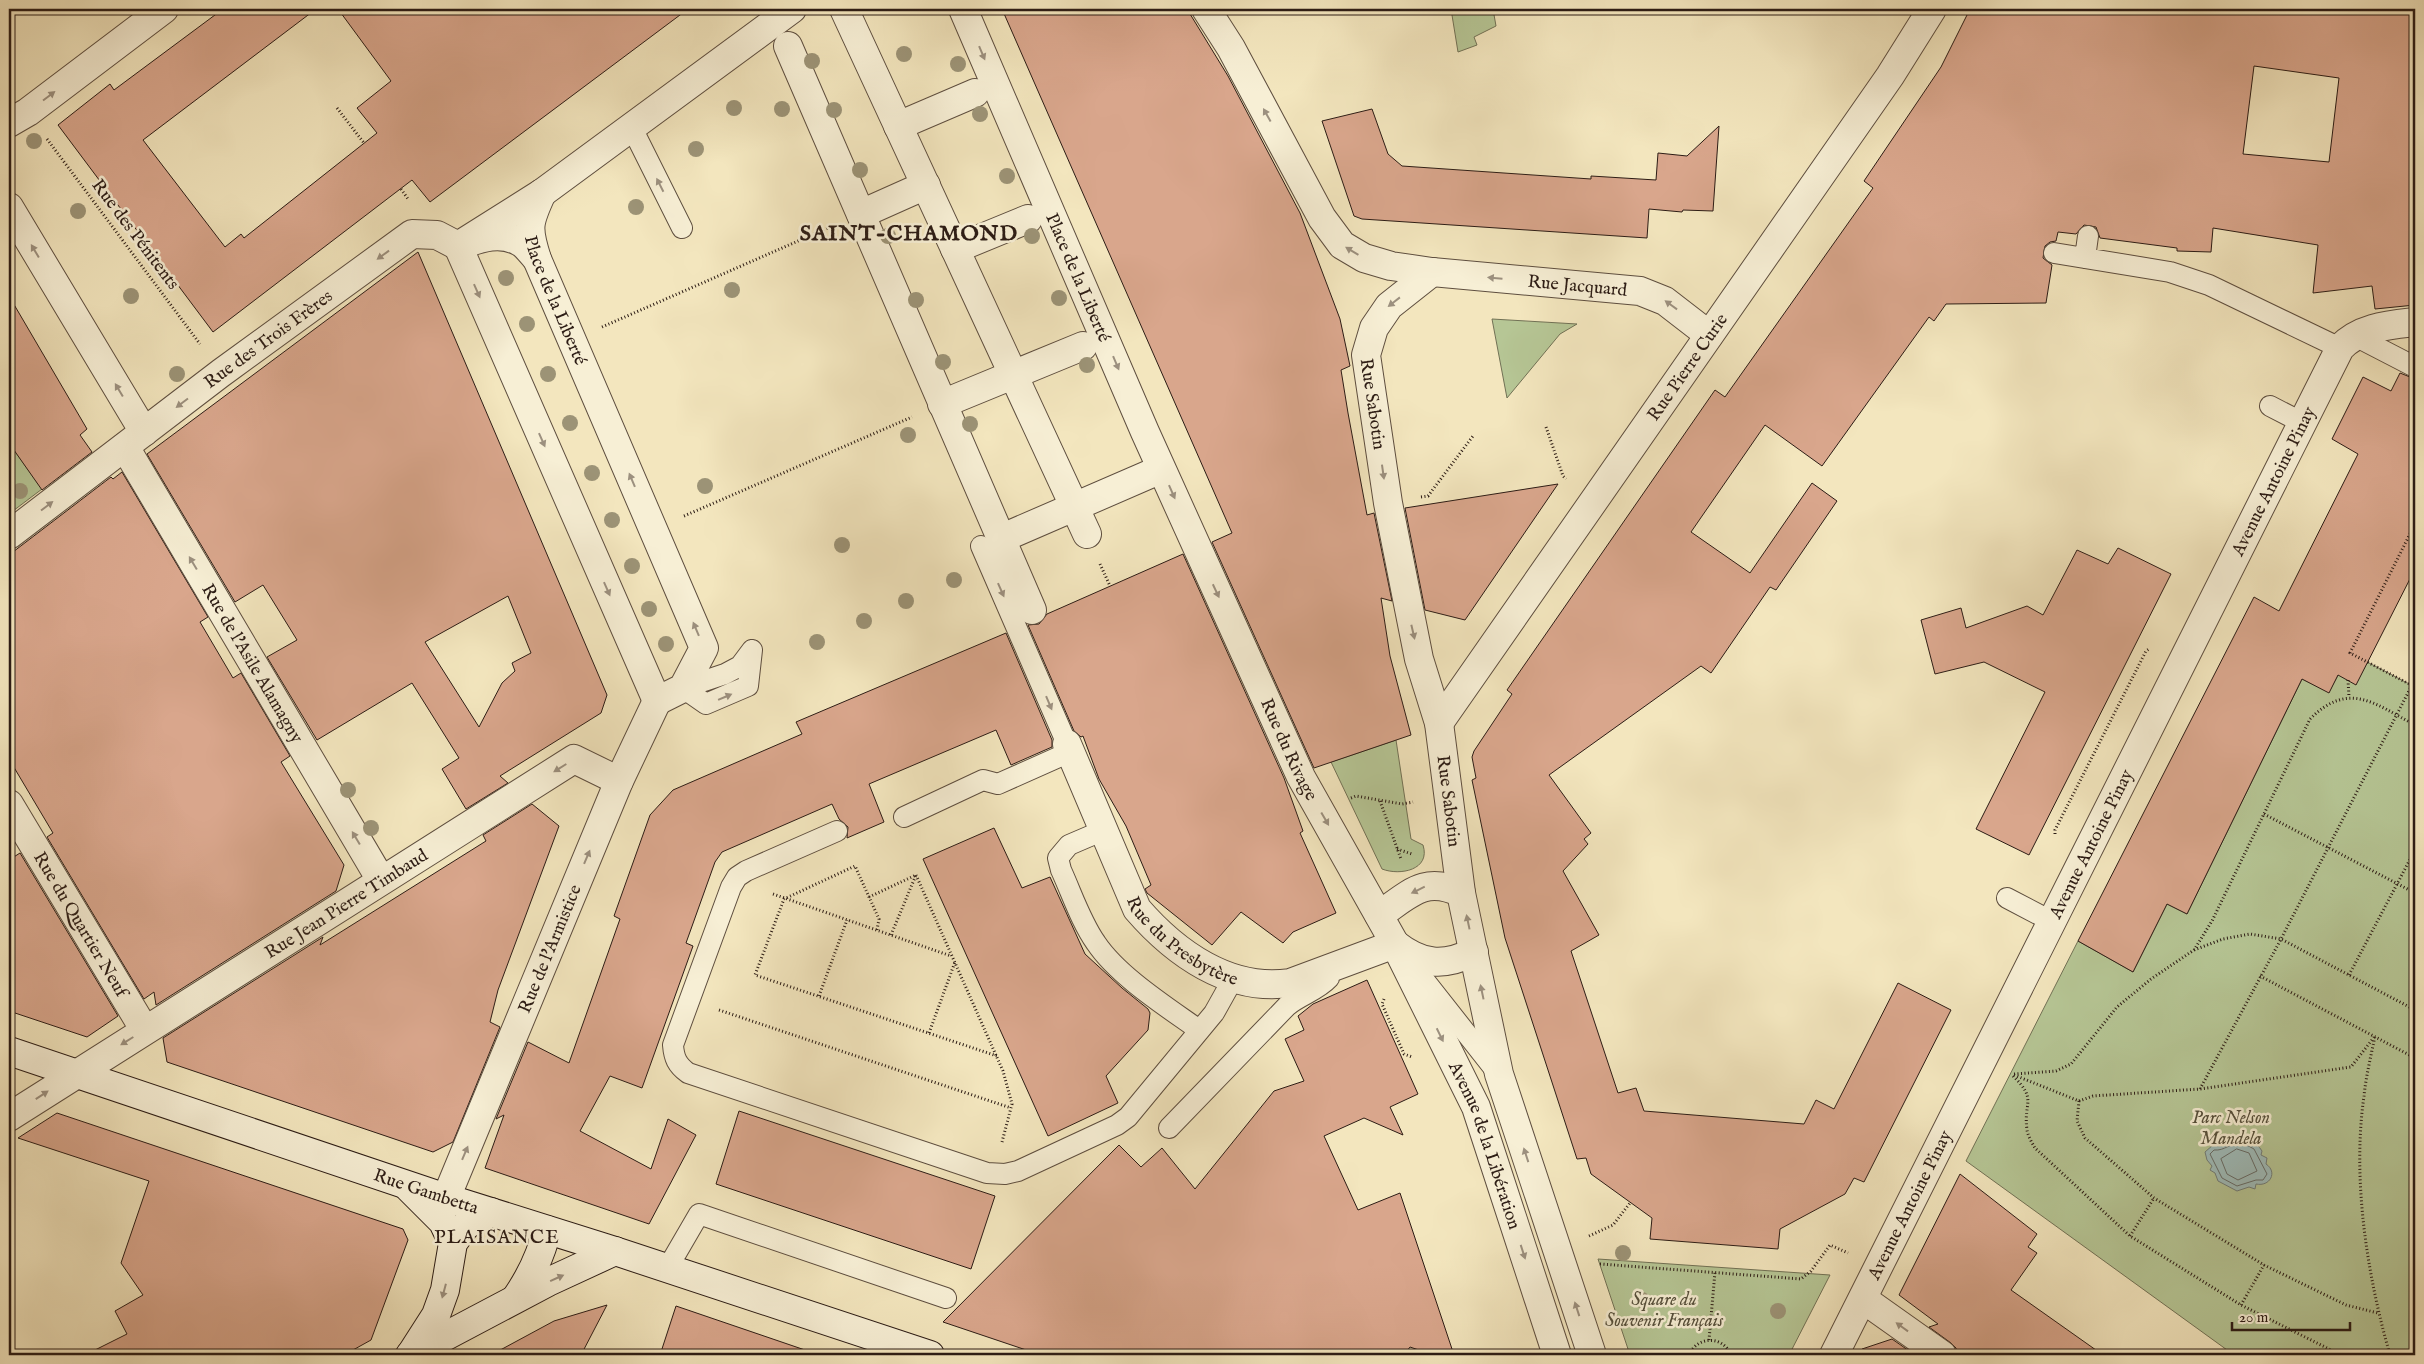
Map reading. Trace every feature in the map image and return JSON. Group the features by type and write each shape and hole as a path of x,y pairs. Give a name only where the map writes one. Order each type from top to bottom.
{"street":[{"path":"18,118 164,9"},
{"name":"Place de la Liberté","path":"683,688 704,648 537,259 529,234 531,217 542,193 792,9"},
{"path":"844,9 1087,534"},
{"name":"Place de la Liberté","path":"962,9 1196,546"},
{"path":"1206,9 1231,48 1322,218 1342,245 1364,258 1391,266 1432,272"},
{"name":"Rue Pierre Curie","path":"1439,723 1890,76 1932,9"},
{"path":"788,46 942,404 991,543 1032,610"},
{"path":"898,126 975,93"},
{"path":"861,214 926,185"},
{"path":"458,246 542,193"},
{"name":"Rue de l'Asile Alamagny","path":"9,207 134,439 381,880"},
{"path":"955,249 1028,218"},
{"name":"Rue des Trois Frères","path":"9,535 221,372 412,234 437,235 458,246"},
{"path":"458,246 487,236 502,237 520,242 537,259"},
{"path":"458,246 657,701 683,688"},
{"name":"Rue Jacquard","path":"1432,272 1640,291 1665,301 1710,335"},
{"name":"Rue Sabotin","path":"1432,272 1388,306 1374,328 1366,355 1388,503 1409,617 1428,692 1439,723 1461,893"},
{"path":"2347,342 2387,325 2415,322"},
{"name":"Avenue Antoine Pinay","path":"1834,1355 2302,423 2347,342"},
{"path":"942,404 1083,346"},
{"path":"991,543 1150,474"},
{"name":"Rue du Rivage","path":"1196,546 1301,777 1395,944"},
{"name":"Rue de l'Armistice","path":"446,1198 619,781 657,701"},
{"name":"Rue du Presbytère","path":"1068,748 1137,909 1148,922 1200,964 1233,979 1272,985 1290,982 1395,944"},
{"name":"Rue Jean Pierre Timbaud","path":"9,1117 574,759 619,781"},
{"name":"Rue du Quartier Neuf","path":"9,804 138,1019"},
{"path":"1379,915 1418,889 1433,885 1447,886 1461,893"},
{"name":"Avenue de la Libération","path":"1461,893 1499,1074 1592,1355"},
{"path":"1395,944 1409,954 1424,960 1441,962 1460,959 1474,952"},
{"name":"Avenue de la Libération","path":"1395,944 1476,1107 1557,1355"},
{"name":"Rue Gambetta","path":"9,1051 446,1198 615,1251 930,1355"},
{"path":"402,1182 443,1222 452,1243"},
{"path":"410,1355 436,1315 442,1298 452,1243 466,1225 491,1212"},
{"path":"514,1301 533,1273 542,1253 547,1230"},
{"path":"410,1355 548,1282 615,1251"},
{"path":"1863,1299 1942,1355"}],"lane":[{"path":"632,128 682,228"},
{"path":"2084,258 2088,236"},
{"path":"2054,253 2170,272 2209,285 2347,342 2415,367"},
{"path":"2270,406 2302,423"},
{"path":"904,817 983,780 998,784 1068,748 991,543"},
{"path":"683,688 706,704 748,686 752,650"},
{"path":"1104,830 1069,845 1058,858 1061,870 1095,942 1104,954 1146,991 1199,1030"},
{"path":"837,831 751,868 737,877 731,887 673,1045 674,1057 679,1067 688,1073 991,1173 1005,1174 1018,1171 1117,1125 1128,1117 1220,1004 1233,979"},
{"path":"138,1019 356,881 381,880"},
{"path":"2007,898 2052,921"},
{"name":"Avenue de la Libération","path":"1395,944 1499,1074"},
{"path":"1169,1128 1286,1006 1296,998 1323,984 1329,978 1329,968"},
{"path":"667,1269 699,1214 946,1298"}],"path":[{"path":"337,108 364,143"},
{"name":"Rue des Pénitents","path":"18,118 221,372"},
{"path":"595,330 861,214"},
{"path":"676,519 942,404"},
{"path":"1546,427 1563,476 1569,481"},
{"path":"1419,497 1428,496 1473,436"},
{"path":"2200,1088 2281,939 2396,715 2413,686 2350,653 2415,524"},
{"path":"2056,842 2055,830 2146,651"},
{"path":"2348,680 2349,697"},
{"path":"2194,950 2212,921 2310,719 2323,707 2349,697 2361,698 2415,725"},
{"path":"1356,796 1402,804 1413,802"},
{"path":"1380,801 1404,868"},
{"path":"2264,814 2415,892"},
{"path":"2349,975 2415,850"},
{"path":"877,930 880,923 855,866 784,899 756,975 997,1056"},
{"path":"751,868 756,880 763,887 784,899 952,956"},
{"path":"869,897 916,875"},
{"path":"891,935 916,875"},
{"path":"916,875 997,1056 1009,1090 1011,1108 991,1173"},
{"path":"819,996 847,920"},
{"path":"2010,1074 2056,1071 2071,1064 2117,1007 2151,979 2194,950 2223,939 2250,934 2281,939 2415,1010"},
{"path":"929,1033 954,962"},
{"path":"2260,976 2415,1058"},
{"path":"690,1000 1011,1108"},
{"path":"1382,1004 1386,1017 1404,1054 1415,1058"},
{"path":"2010,1074 2079,1101 2093,1096 2200,1088 2351,1066 2375,1036"},
{"path":"2375,1036 2364,1097 2360,1154 2366,1234 2378,1313 2390,1355"},
{"path":"2010,1074 2025,1088 2029,1100 2027,1130 2035,1148 2130,1236 2241,1305 2341,1355"},
{"path":"2079,1101 2077,1121 2085,1138 2154,1198 2264,1265 2346,1306 2378,1313"},
{"path":"2130,1236 2154,1198"},
{"path":"1588,1236 1602,1232 1613,1225 1630,1203"},
{"path":"1600,1264 1800,1279 1811,1271 1830,1245 1851,1254"},
{"path":"2241,1305 2264,1265"},
{"path":"1710,1340 1715,1272"},
{"path":"1689,1355 1695,1345 1710,1340 1724,1344 1731,1355"},
{"path":"2405,1355 2415,1353"}],"green space":[{"path":"1451,9 1493,9 1496,26 1474,37 1477,45 1458,52"},
{"path":"1492,319 1577,324 1560,334 1507,398"},
{"path":"9,443 42,489 9,514"},
{"name":"Parc Nelson Mandela","path":"2350,653 2415,687 2415,1355 2234,1355 1966,1161 2078,941 2133,972 2167,904 2187,914 2302,679 2329,692"},
{"path":"1396,740 1411,839 1423,845 1424,853 1418,865 1412,869 1397,872 1382,869 1331,762"},
{"name":"Square du Souvenir Français","path":"1598,1259 1830,1275 1789,1355 1630,1355"}],"water":[{"path":"2235,1137 2254,1142 2262,1151 2261,1155 2267,1158 2266,1164 2270,1167 2271,1178 2265,1183 2256,1184 2255,1189 2249,1187 2237,1191 2218,1181 2215,1173 2210,1170 2212,1166 2207,1160 2205,1152 2213,1145 2220,1146 2223,1140 2228,1142"}],"building":[{"path":"223,9 316,9 143,140 225,247 241,234 244,238 377,133 357,108 391,81 338,9 688,9 430,202 412,180 213,332 58,125 110,84 114,90"},
{"path":"1002,9 1187,9 1228,76 1300,213 1340,319 1350,366 1341,370 1348,413 1367,515 1374,513 1392,601 1381,598 1390,656 1411,735 1314,768 1212,542 1232,533"},
{"path":"1970,9 2415,9 2415,305 2375,309 2372,286 2313,293 2318,245 2213,228 2211,252 2177,251 2177,248 2100,238 2096,227 2084,225 2076,234 2058,232 2056,241 2050,242 2045,246 2043,258 2052,265 2046,303 1946,304 1934,321 1929,317 1822,466 1765,425 1691,532 1750,573 1812,483 1837,501 1776,590 1770,587 1711,673 1701,666 1549,775 1591,833 1584,839 1588,844 1563,871 1599,935 1571,951 1618,1093 1636,1088 1644,1111 1804,1124 1816,1100 1834,1109 1898,983 1951,1010 1864,1182 1854,1178 1845,1194 1780,1229 1778,1249 1650,1239 1652,1218 1591,1174 1586,1158 1577,1159 1505,938 1472,780 1476,778 1472,757 1474,751 1512,694 1507,690 1715,390 1725,397 1873,188 1864,181 1941,67","holes":["2254,66 2339,78 2329,162 2243,154"]},
{"path":"1372,109 1388,154 1402,166 1591,179 1591,176 1656,180 1658,153 1687,156 1719,126 1713,211 1683,210 1682,212 1649,209 1647,238 1362,219 1354,216 1322,121"},
{"path":"418,252 607,695 601,713 500,776 508,783 466,809 442,769 459,758 412,683 317,740 267,657 297,640 263,585 235,602 147,454","holes":["508,596 531,653 512,663 515,671 502,683 479,727 425,642"]},
{"path":"9,296 87,429 80,435 92,452 42,490 9,443"},
{"path":"2400,373 2415,379 2415,569 2356,685 2338,675 2329,693 2302,679 2187,914 2167,904 2133,972 2078,941 2254,597 2279,611 2358,454 2332,439 2363,377 2391,391"},
{"path":"122,472 208,617 200,622 233,678 241,673 290,756 281,762 344,865 336,891 156,1005 154,992 144,999 47,837 53,833 9,759 9,555 111,477 113,479"},
{"path":"1558,484 1465,620 1425,610 1405,508"},
{"path":"2118,548 2171,574 2029,855 1976,829 2045,692 1984,662 1935,674 1921,620 1961,608 1966,628 2027,606 2043,615 2077,550 2108,564"},
{"path":"1183,554 1284,778 1303,831 1300,833 1336,913 1293,932 1283,943 1241,912 1212,945 1147,893 1145,889 1151,885 1126,826 1099,779 1083,736 1081,737 1074,731 1028,625 1039,624 1047,614"},
{"path":"1006,633 1052,740 1052,747 1011,765 996,730 869,784 884,822 847,838 848,827 839,819 832,804 722,852 715,862 686,943 693,946 642,1088 610,1076 580,1131 651,1169 668,1119 696,1135 649,1224 485,1168 504,1115 496,1119 528,1042 569,1063 620,919 614,916 650,815 673,790 802,734 796,722"},
{"path":"532,804 559,826 498,990 490,1022 500,1027 453,1142 433,1152 167,1062 163,1038 323,937 320,945 486,841 483,835"},
{"path":"994,828 1022,888 1050,877 1085,954 1148,1009 1150,1013 1148,1030 1106,1076 1118,1103 1048,1136 923,859"},
{"path":"20,853 118,1016 87,1037 9,1011 9,860"},
{"path":"1367,980 1418,1094 1390,1107 1403,1135 1364,1118 1324,1136 1358,1210 1400,1193 1454,1355 1433,1355 1410,1347 1404,1355 1041,1355 943,1322 1119,1145 1141,1167 1162,1148 1195,1189 1274,1091 1304,1081 1285,1039 1304,1030 1298,1016 1313,1004"},
{"path":"739,1111 995,1196 971,1269 716,1184"},
{"path":"57,1113 403,1229 408,1240 371,1340 344,1355 85,1355 127,1334 115,1311 143,1295 121,1263 149,1181 18,1138"},
{"path":"1960,1174 2037,1234 2028,1247 2037,1253 2011,1290 2103,1355 1957,1355 1956,1348 1951,1343 1929,1327 1938,1324 1899,1295"},
{"path":"607,1305 581,1355 491,1355 554,1321"},
{"path":"676,1306 805,1350 804,1355 660,1355"},
{"path":"1892,1339 1915,1355 1863,1355 1862,1349"}],"district":[{"name":"SAINT-CHAMOND","path":"909,232"},
{"name":"PLAISANCE","path":"497,1236"}]}
